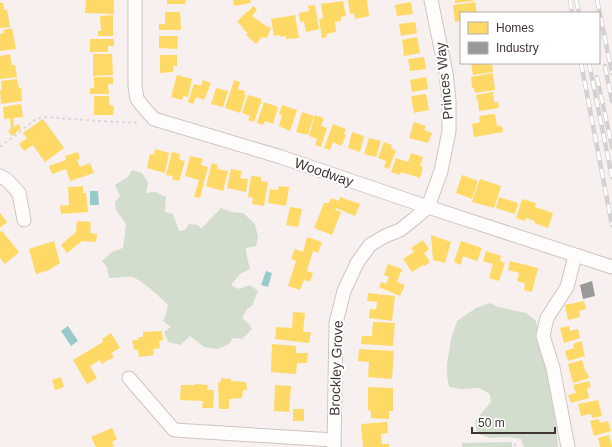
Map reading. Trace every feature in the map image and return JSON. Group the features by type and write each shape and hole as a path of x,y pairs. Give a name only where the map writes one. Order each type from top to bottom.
{"street":[{"path":"135,0 135,86 137,99 154,119"},
{"name":"Princes Way","path":"428,207 441,171 449,131 449,101 446,73 431,0"},
{"name":"Woodway","path":"154,119 281,157 607,266"},
{"path":"0,176 7,180 19,193 24,220"},
{"name":"Brockley Grove","path":"334,444 336,323 344,291 357,263 370,245 385,236 400,230 428,207"},
{"path":"568,447 553,368 544,336 547,318 567,287 575,256"},
{"path":"128,378 174,430 334,444"}],"path":[{"path":"0,147 36,119 45,117 145,123 154,119"}],"green space":[{"path":"132,170 142,173 148,183 146,193 155,192 166,197 165,212 173,214 179,231 185,230 189,224 198,225 201,229 221,208 231,212 243,213 255,224 258,237 256,246 246,248 250,269 240,274 231,285 239,289 250,285 258,291 252,306 247,309 242,318 252,329 242,339 233,338 229,344 217,349 204,347 190,336 180,345 168,342 164,332 171,327 163,321 168,305 151,289 132,277 109,278 107,267 102,261 112,252 123,248 126,224 116,210 115,202 120,196 115,185 128,177"},
{"path":"490,303 498,307 526,313 536,321 552,399 558,447 524,447 521,439 507,437 490,438 477,433 475,421 491,402 490,394 479,388 461,389 449,387 447,364 451,339 457,321 476,308"},
{"path":"512,442 512,447 462,447 462,443"}],"water":[{"path":"90,191 98,191 99,205 90,205"},
{"path":"266,271 272,273 268,287 261,285"},
{"path":"68,326 78,341 71,346 61,331"}],"building: Homes":[{"path":"86,0 114,0 114,14 85,13"},
{"path":"167,0 186,0 185,4 167,4"},
{"path":"233,0 250,0 251,3 234,6"},
{"path":"348,0 367,0 369,16 355,19 354,13 350,14"},
{"path":"455,0 473,0 473,1 455,3"},
{"path":"343,1 346,16 341,17 341,21 335,22 336,32 326,34 327,37 322,38 319,19 323,18 321,4"},
{"path":"411,2 413,14 397,16 395,5"},
{"path":"475,2 477,12 460,12 460,21 455,22 453,5"},
{"path":"0,3 3,3 4,10 7,9 10,27 0,28"},
{"path":"315,5 319,29 306,32 304,21 300,22 299,13 309,11 308,6"},
{"path":"253,6 257,9 252,16 271,28 267,38 262,37 256,44 246,35 248,33 237,22"},
{"path":"165,12 180,12 181,30 159,30 159,24 165,24"},
{"path":"113,15 113,36 98,36 98,31 101,31 100,16"},
{"path":"295,15 299,38 286,39 286,36 274,36 271,19"},
{"path":"415,22 417,33 401,36 399,24"},
{"path":"12,28 16,49 0,51 0,34 4,33 3,30"},
{"path":"159,36 178,36 177,49 159,48"},
{"path":"417,37 420,53 404,56 402,40"},
{"path":"90,39 114,39 114,46 108,46 108,52 90,52"},
{"path":"10,54 12,65 15,65 17,77 0,79 0,56"},
{"path":"93,54 112,54 113,75 93,76"},
{"path":"160,55 177,55 177,66 173,66 173,72 160,73"},
{"path":"424,57 426,69 410,71 408,59"},
{"path":"471,64 492,64 493,72 473,75"},
{"path":"493,73 495,90 475,93 474,88 472,88 471,77"},
{"path":"177,75 192,79 188,97 183,96 182,100 171,97"},
{"path":"94,77 113,77 113,84 108,84 109,94 90,94 90,88 94,88"},
{"path":"426,77 428,89 412,92 410,80"},
{"path":"17,79 19,88 21,88 22,101 1,104 1,81"},
{"path":"203,80 211,83 204,100 196,97 193,104 188,102 194,84 201,86"},
{"path":"234,80 240,82 238,89 245,91 244,95 246,95 240,113 225,108"},
{"path":"216,88 228,91 223,107 211,104"},
{"path":"493,92 494,102 498,102 499,108 479,111 476,95"},
{"path":"426,94 429,110 414,113 411,96"},
{"path":"248,95 262,99 254,122 248,120 250,116 242,113"},
{"path":"94,96 109,96 109,105 114,106 113,115 94,115"},
{"path":"264,102 278,107 273,124 265,121 263,125 257,123"},
{"path":"21,104 23,117 13,118 14,127 18,124 21,128 12,136 8,131 11,129 10,118 4,119 3,107"},
{"path":"282,105 297,110 290,131 279,126 282,115 279,114"},
{"path":"302,112 314,116 308,135 296,132"},
{"path":"495,114 497,126 502,126 503,132 474,137 472,124 480,122 479,116"},
{"path":"315,115 324,118 321,126 327,128 321,147 315,145 317,139 309,136"},
{"path":"43,119 64,148 45,162 33,145 24,151 19,144 27,138 23,133"},
{"path":"414,122 426,126 424,130 432,133 428,143 409,138"},
{"path":"333,124 346,129 344,134 346,135 341,146 333,142 330,150 324,148"},
{"path":"352,132 364,136 360,152 348,148"},
{"path":"369,138 381,141 376,157 364,154"},
{"path":"384,142 392,145 391,149 396,150 389,169 384,167 386,161 378,158"},
{"path":"155,149 169,153 165,173 147,168 150,154 154,155"},
{"path":"78,152 80,159 77,160 80,167 90,163 94,173 70,181 66,169 52,174 49,166 66,160 65,156"},
{"path":"172,152 180,154 179,160 185,161 179,181 172,179 173,176 166,175"},
{"path":"411,153 423,157 420,166 423,167 420,178 401,172 400,175 391,172 396,158 408,162"},
{"path":"190,156 203,159 201,165 208,167 200,198 194,197 199,180 185,176"},
{"path":"212,163 218,165 217,169 228,171 223,191 206,186"},
{"path":"231,169 242,171 240,178 248,179 246,192 227,188"},
{"path":"462,175 478,181 472,199 456,193"},
{"path":"251,176 261,177 261,181 268,182 264,206 252,204 253,198 248,197"},
{"path":"480,179 501,186 494,208 472,202"},
{"path":"83,186 83,193 86,193 88,212 61,214 60,206 69,205 68,187"},
{"path":"279,186 289,187 286,206 268,203 270,189 278,190"},
{"path":"340,197 360,204 355,216 336,208 335,210 341,212 332,235 314,228 324,203 329,203 331,198 339,201"},
{"path":"499,197 518,203 515,214 496,208"},
{"path":"522,199 536,203 535,207 553,213 548,228 534,223 535,221 526,218 525,221 516,218"},
{"path":"290,207 302,209 298,227 286,225"},
{"path":"0,213 7,222 0,228"},
{"path":"77,221 91,222 90,233 97,234 96,242 82,241 67,253 61,245 76,232"},
{"path":"2,231 19,252 5,264 0,258 0,232"},
{"path":"431,235 451,242 445,263 433,260"},
{"path":"307,237 322,242 318,253 313,251 307,271 313,273 310,282 304,280 300,290 288,286 296,261 291,259 295,249 303,252"},
{"path":"423,240 429,249 424,253 430,262 412,272 403,259 414,252 411,248"},
{"path":"54,241 60,263 49,270 36,274 29,249"},
{"path":"461,241 482,248 477,261 463,256 461,265 454,262"},
{"path":"486,251 501,256 500,261 505,263 499,281 489,278 493,264 483,261"},
{"path":"510,261 538,268 532,292 524,290 525,283 517,281 519,273 508,270"},
{"path":"388,264 402,269 397,282 405,285 400,296 379,287 381,282 386,284 389,277 384,275"},
{"path":"368,293 395,296 392,321 369,318 370,309 376,310 377,302 367,301"},
{"path":"584,301 586,309 579,311 580,317 568,320 565,305"},
{"path":"293,312 305,313 303,332 311,332 309,343 275,339 276,327 292,328"},
{"path":"373,322 395,323 393,346 361,344 362,336 372,336"},
{"path":"569,326 570,331 578,329 580,338 564,343 560,328"},
{"path":"162,331 163,341 159,340 160,348 153,349 154,355 139,357 138,350 134,350 132,340 139,340 138,337 143,337 143,332"},
{"path":"111,333 120,348 111,353 114,357 102,364 100,360 90,366 97,378 87,384 73,360 103,342 102,339"},
{"path":"581,341 585,356 568,361 565,351 574,348 573,344"},
{"path":"272,344 296,346 296,353 308,353 307,363 297,363 296,374 271,372"},
{"path":"359,349 394,351 392,379 368,377 369,362 358,361"},
{"path":"582,360 589,378 573,383 568,364"},
{"path":"61,377 64,387 55,390 52,380"},
{"path":"221,378 231,379 231,381 246,382 247,390 243,390 242,398 229,399 229,409 219,409 218,382 221,382"},
{"path":"589,381 591,387 587,388 589,398 571,403 568,395 576,393 573,385"},
{"path":"181,385 208,385 207,390 214,390 213,408 202,408 203,401 180,400"},
{"path":"275,385 291,386 289,412 274,411"},
{"path":"368,387 393,388 393,411 389,411 389,419 371,418 371,411 368,410"},
{"path":"598,400 602,416 592,418 591,414 581,416 578,404"},
{"path":"293,409 304,409 304,421 293,421"},
{"path":"599,419 600,423 608,421 611,431 594,436 590,421"},
{"path":"387,422 388,433 381,434 382,444 389,444 389,447 363,447 361,424"},
{"path":"112,428 117,439 112,442 114,446 96,447 91,437"},
{"path":"609,435 612,447 600,447 598,438"}],"building: Industry":[{"path":"592,281 595,296 583,299 580,285"}],"railway":[{"path":"570,0 572,12"},
{"path":"576,0 579,12"},
{"path":"597,0 599,12"},
{"path":"600,15 612,73"},
{"path":"581,64 612,225"},
{"path":"589,64 612,177"},
{"path":"605,66 612,101"},
{"path":"597,77 612,147"}]}
